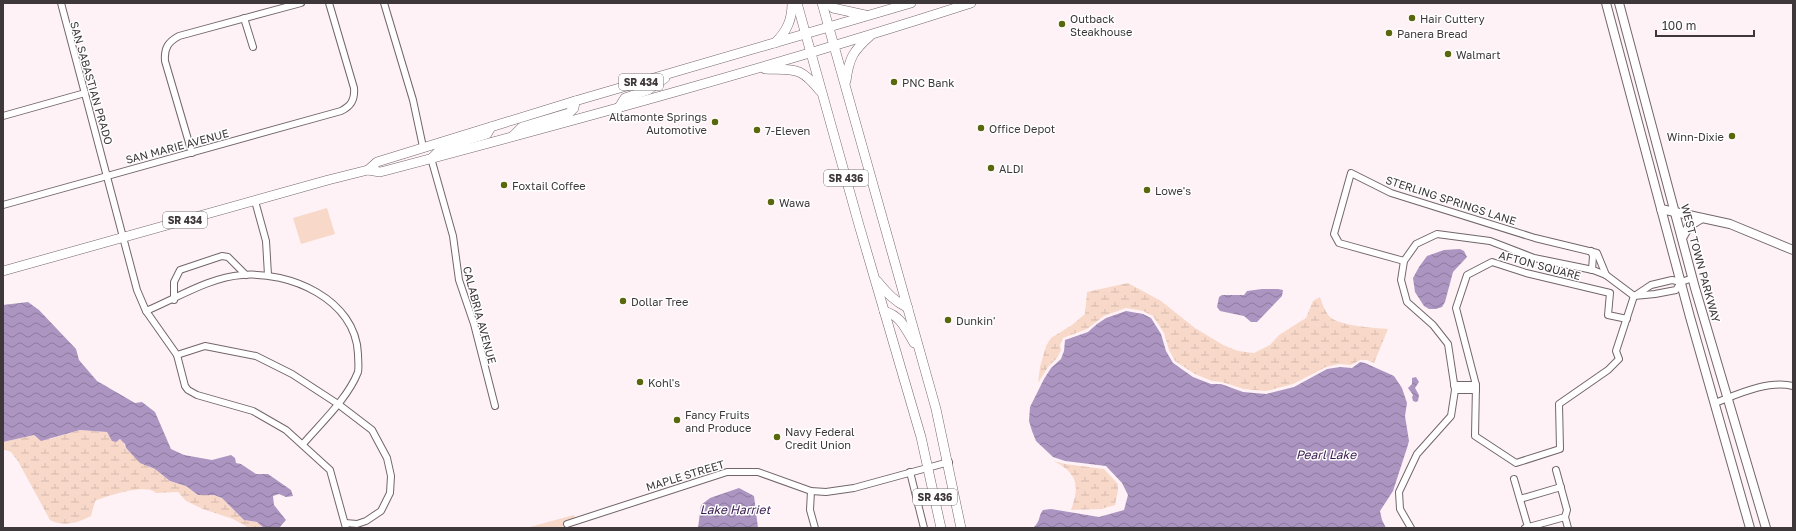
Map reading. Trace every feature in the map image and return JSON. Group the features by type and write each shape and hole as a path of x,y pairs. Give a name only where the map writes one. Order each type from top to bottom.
{"main road":[{"path":"774,44 788,26 792,15 792,3"},
{"name":"SR 436","path":"797,3 921,437 941,528"},
{"name":"SR 436","path":"822,3 936,409 949,462 961,528"},
{"path":"829,3 833,8 869,16"},
{"name":"SR 434","path":"368,170 377,162 423,147 912,3"},
{"name":"SR 434","path":"3,271 368,170 380,172 618,108 758,68 971,3"},
{"path":"845,86 850,57 857,47 872,34"},
{"path":"758,68 787,69 803,73 823,95"},
{"path":"618,108 625,98 648,90 673,73"},
{"path":"512,137 522,127 568,113 574,108 575,101"},
{"path":"431,158 442,148 487,134 492,126"},
{"path":"388,170 397,164 412,159 423,147"},
{"path":"874,276 890,297 908,308"},
{"path":"884,311 894,314 902,323 920,352"}],"street":[{"name":"SAN SABASTIAN PRADO","path":"61,3 137,290 146,311 177,355 188,390 197,395 253,411 286,430 303,444"},
{"path":"192,153 165,61 167,45 179,36 301,3"},
{"name":"SAN MARIE AVENUE","path":"3,205 341,111 352,102 354,88 329,3"},
{"path":"384,3 413,100 423,147"},
{"path":"1606,3 1681,282 1750,528"},
{"name":"WEST TOWN PARKWAY","path":"1619,3 1693,278 1766,528"},
{"path":"244,18 253,47"},
{"path":"3,116 85,93"},
{"name":"CALABRIA AVENUE","path":"431,158 453,236 459,280 474,324 495,406"},
{"name":"STERLING SPRINGS LANE","path":"1401,260 1339,243 1336,240 1334,234 1351,173 1391,193 1535,238 1591,251"},
{"path":"255,201 266,241 268,274"},
{"path":"1661,209 1730,224 1793,250"},
{"path":"1682,238 1689,226 1702,218"},
{"path":"1411,528 1400,509 1399,492 1418,454 1451,416 1454,388 1448,344 1433,325 1407,302 1401,280 1401,260 1416,244 1437,234 1490,241 1534,258 1592,270 1606,275 1634,296 1676,290 1681,282"},
{"path":"1591,251 1593,256 1592,270"},
{"path":"1591,251 1597,253 1606,275"},
{"path":"174,300 174,282 180,270 222,256 228,257 246,275"},
{"name":"AFTON SQUARE","path":"1627,318 1608,315 1610,294 1526,273 1492,262 1467,275 1456,308 1476,387 1475,436 1516,464 1560,449 1559,404 1608,370 1619,359 1616,352 1627,318 1634,296"},
{"path":"146,311 174,300 215,280 246,275 268,274 300,283 332,302 349,323 357,344 358,371 338,404 303,444 330,470 345,526 366,521 381,511 390,493 391,476 387,458 372,430 338,404 292,374 256,356 205,346 177,355"},
{"path":"1634,296 1651,285 1672,280 1681,282 1693,278"},
{"path":"1715,403 1765,386 1779,384 1793,386"},
{"path":"1454,388 1476,387"},
{"name":"MAPLE STREET","path":"568,524 727,472 758,472 811,491 826,492 842,490 949,462"},
{"path":"1556,470 1567,510 1565,517 1568,528"},
{"path":"910,472 918,498 924,528"},
{"path":"1514,479 1526,528 1565,517"},
{"path":"1520,499 1561,487"},
{"path":"811,491 810,510 815,528"}],"green space":[{"path":"327,208 335,234 301,244 293,218"},
{"path":"1128,283 1161,301 1195,328 1223,345 1238,351 1254,353 1270,345 1279,335 1306,318 1313,301 1320,297 1330,317 1341,323 1388,329 1374,363 1367,360 1360,360 1351,365 1339,364 1326,367 1293,384 1266,391 1244,389 1222,382 1212,381 1195,374 1175,361 1169,350 1164,333 1153,316 1143,311 1126,308 1104,316 1087,329 1063,338 1060,345 1061,350 1057,358 1048,367 1038,383 1040,367 1046,346 1051,338 1072,325 1085,314 1087,292"},
{"path":"80,430 107,432 109,436 123,441 126,449 170,481 186,486 198,495 214,495 222,498 244,520 257,522 264,528 249,528 233,519 203,509 186,501 178,492 156,493 151,490 144,489 126,491 95,501 91,516 81,521 66,524 50,520 18,461 11,452 3,449 3,442 34,435 37,438 50,439"},
{"path":"1054,461 1065,464 1104,469 1118,484 1115,505 1101,509 1071,510 1076,494 1075,481 1068,471"},
{"path":"574,515 575,518 563,522 565,528 526,528"}],"water":[{"path":"1460,249 1464,251 1467,257 1453,272 1445,302 1442,307 1429,309 1424,306 1415,292 1413,278 1427,256 1444,250"},
{"path":"1262,289 1283,290 1282,296 1257,322 1251,322 1244,316 1220,311 1217,307 1219,297 1222,295 1244,295 1247,291"},
{"path":"28,302 39,310 76,349 79,360 97,381 135,403 142,402 155,412 171,449 184,455 212,460 231,455 235,458 236,463 241,464 256,474 268,474 291,490 293,496 286,497 279,494 273,496 274,505 286,520 279,528 264,528 257,522 244,520 222,498 214,495 198,495 186,486 170,481 155,469 140,463 120,439 116,442 112,441 107,432 80,430 41,441 34,435 3,442 3,305"},
{"name":"Pearl Lake","path":"1126,311 1143,314 1151,318 1161,334 1166,351 1173,363 1193,377 1211,384 1221,384 1243,392 1266,394 1294,387 1327,369 1340,367 1352,368 1360,362 1394,376 1402,388 1407,403 1405,416 1409,441 1393,491 1380,511 1386,528 1033,528 1043,510 1051,509 1099,517 1124,510 1128,495 1122,483 1106,466 1065,461 1053,457 1036,441 1029,421 1030,407 1051,368 1061,359 1064,351 1065,340 1088,332 1106,318"},
{"path":"1416,377 1419,382 1415,388 1419,395 1418,401 1416,402 1413,401 1413,395 1408,388 1412,384 1412,378"},
{"name":"Lake Harriet","path":"739,488 754,496 758,528 698,528 701,505 710,498"}],"place":[{"name":"Hair Cuttery","path":"1412,18"},
{"name":"Outback Steakhouse","path":"1062,24"},
{"name":"Panera Bread","path":"1389,33"},
{"name":"Walmart","path":"1448,54"},
{"name":"PNC Bank","path":"894,82"},
{"name":"Altamonte Springs Automotive","path":"715,122"},
{"name":"Office Depot","path":"981,128"},
{"name":"7-Eleven","path":"757,130"},
{"name":"Winn-Dixie","path":"1732,136"},
{"name":"ALDI","path":"991,168"},
{"name":"Foxtail Coffee","path":"504,185"},
{"name":"Lowe's","path":"1147,190"},
{"name":"Wawa","path":"771,202"},
{"name":"Dollar Tree","path":"623,301"},
{"name":"Dunkin'","path":"948,320"},
{"name":"Kohl's","path":"640,382"},
{"name":"Fancy Fruits and Produce","path":"677,420"},
{"name":"Navy Federal Credit Union","path":"777,437"}]}
